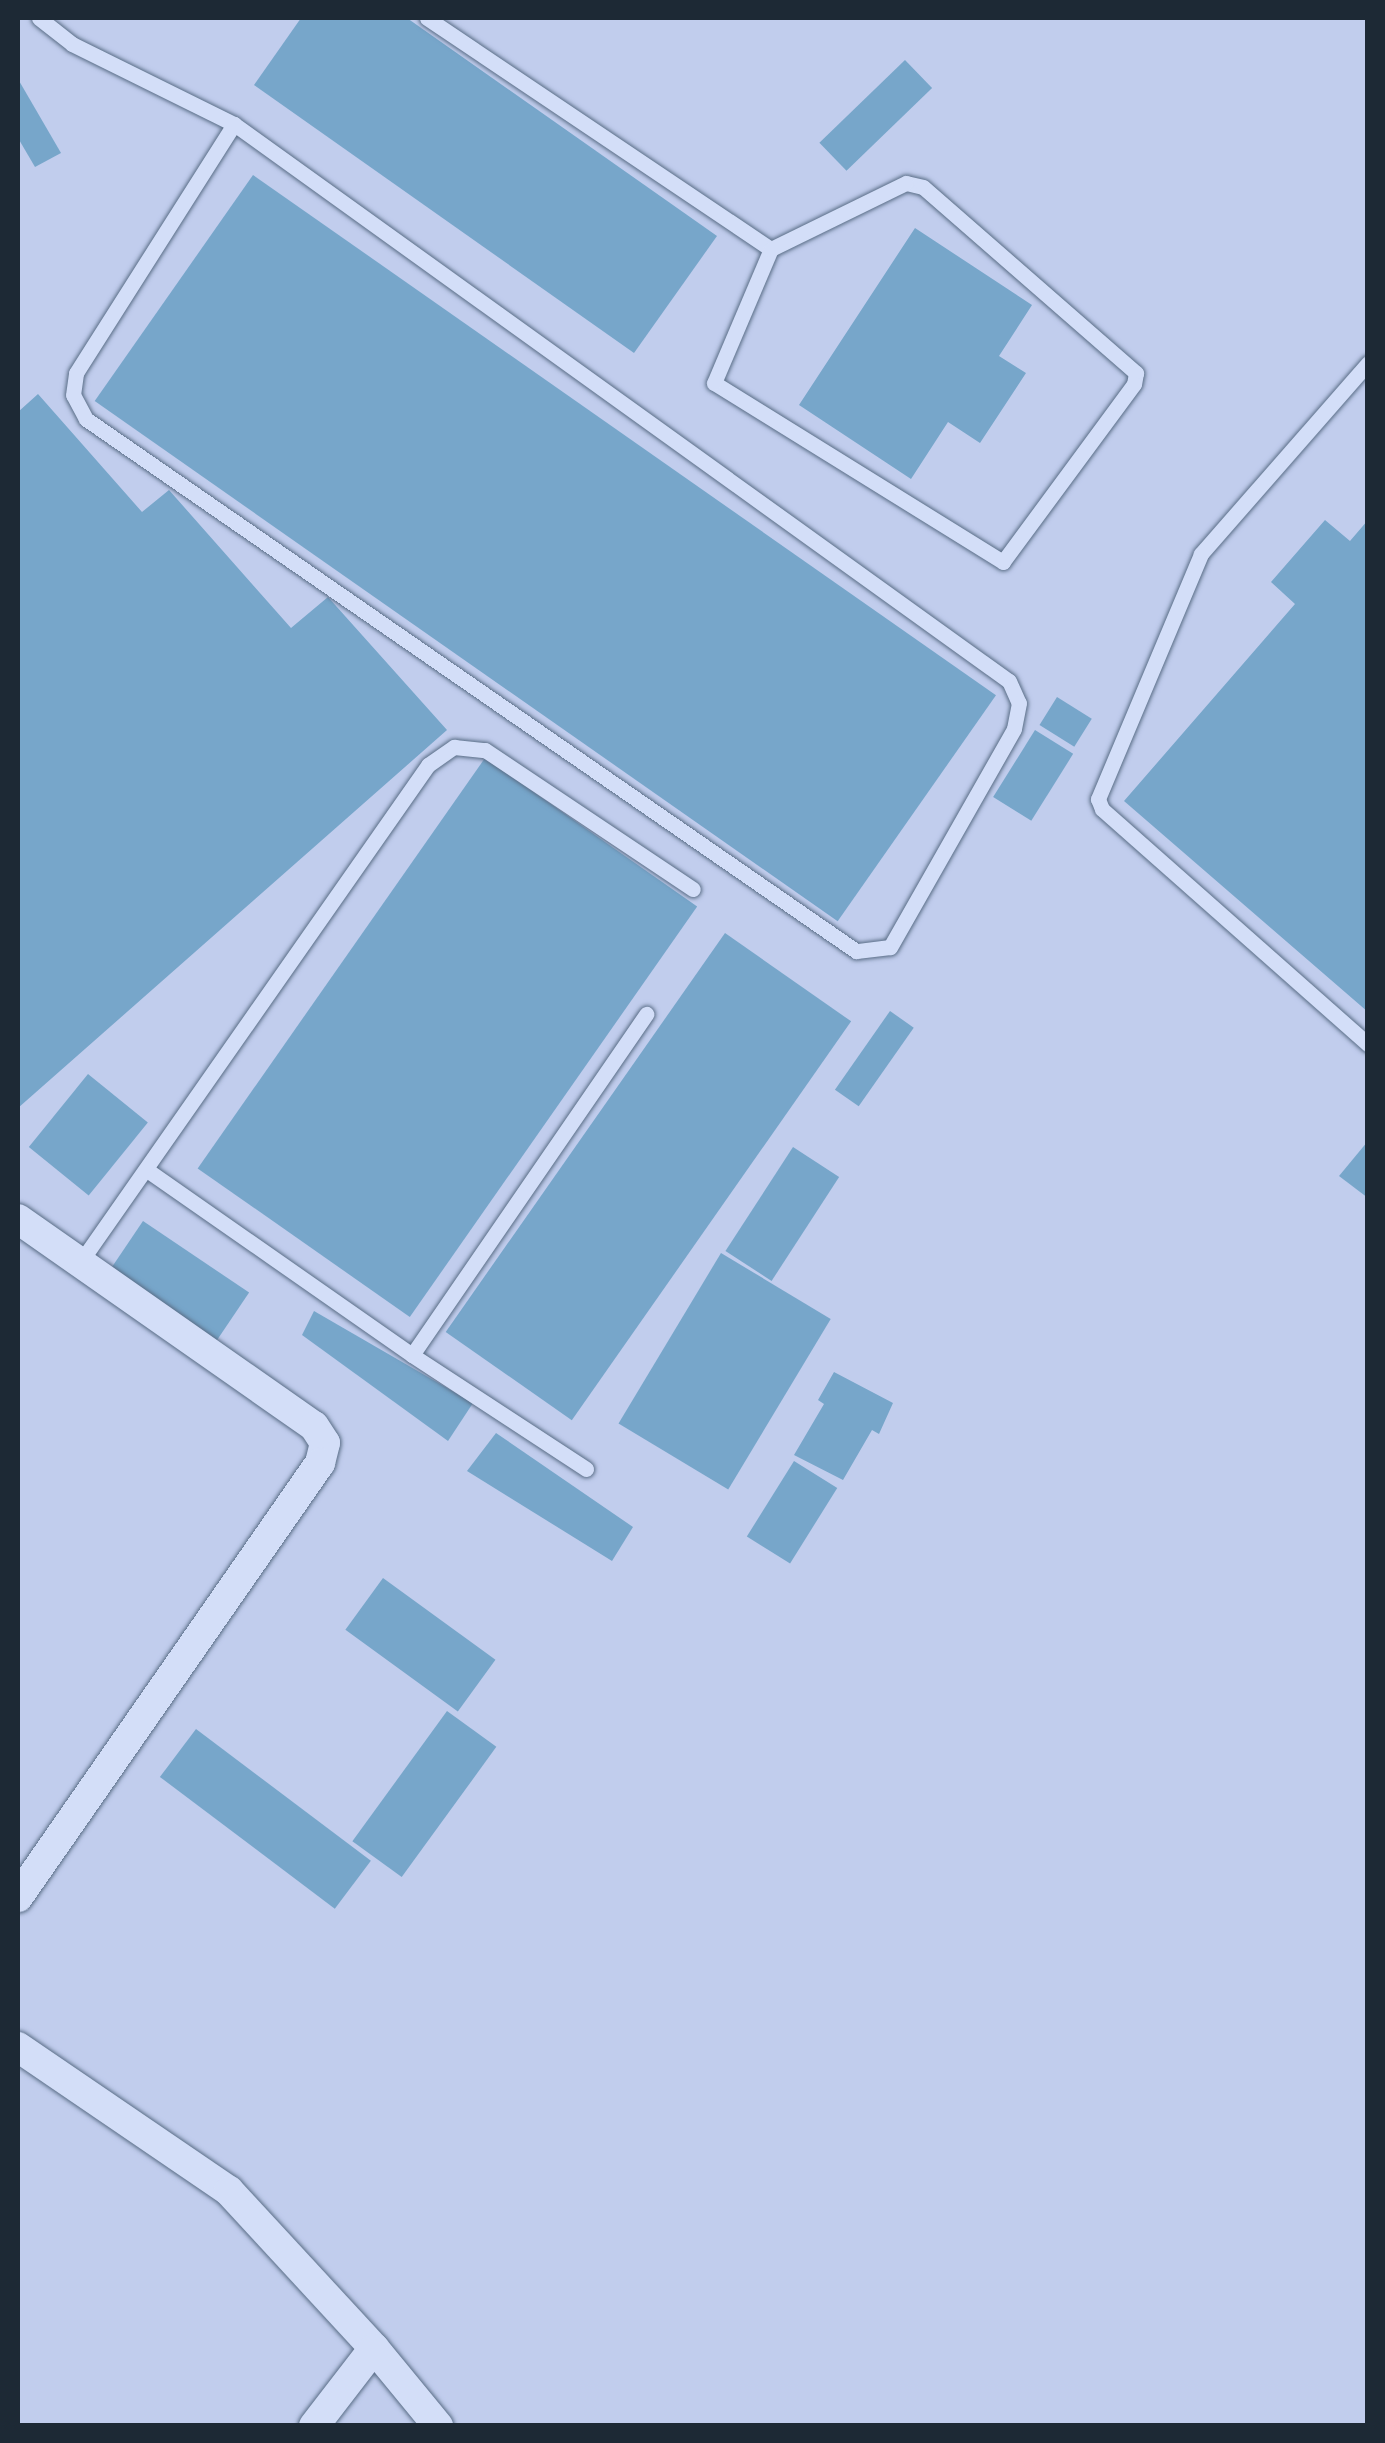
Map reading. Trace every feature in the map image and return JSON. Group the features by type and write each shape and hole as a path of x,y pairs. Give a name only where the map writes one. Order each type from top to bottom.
{"street":[{"path":"18,1219 314,1426 325,1443 320,1463 18,1897"},
{"path":"18,2047 229,2191 374,2348 438,2426"},
{"path":"314,2426 374,2348"}],"lane":[{"path":"40,18 72,44 234,124 1009,682 1019,703 1014,728 890,947 856,952 86,419 74,394 76,373 234,124"},
{"path":"427,18 771,249"},
{"path":"906,183 915,183 1136,373 1112,415 1003,562 714,383 771,249 906,183"},
{"path":"1368,363 1201,554 1098,799 1102,809 1368,1044"},
{"path":"78,1264 148,1170 428,764 454,747 485,750 693,889"},
{"path":"412,1356 646,1014"},
{"path":"148,1170 412,1356 586,1469"}],"building":[{"path":"301,18 407,18 717,236 634,353 254,85"},
{"path":"905,60 932,88 846,171 819,143"},
{"path":"18,79 61,153 35,167 18,138"},
{"path":"253,175 996,695 838,921 95,401"},
{"path":"915,228 1032,305 999,356 1026,373 980,443 948,422 911,479 799,405"},
{"path":"38,394 142,512 169,490 291,628 328,597 447,730 18,1108 18,412"},
{"path":"1325,520 1350,541 1368,520 1368,1012 1124,801 1295,604 1271,582"},
{"path":"1057,697 1092,719 1074,747 1040,725"},
{"path":"1035,730 1073,754 1031,821 993,797"},
{"path":"485,758 697,907 410,1317 198,1168"},
{"path":"725,933 851,1021 572,1420 446,1332"},
{"path":"890,1011 914,1028 859,1106 835,1090"},
{"path":"88,1074 148,1122 89,1196 29,1147"},
{"path":"1368,1141 1368,1198 1339,1176"},
{"path":"793,1147 839,1177 772,1281 725,1251"},
{"path":"143,1221 249,1293 216,1342 109,1271"},
{"path":"721,1253 831,1319 728,1490 619,1424"},
{"path":"314,1311 473,1403 448,1441 302,1335"},
{"path":"834,1372 893,1403 879,1434 872,1430 843,1480 794,1455 824,1404 818,1400"},
{"path":"496,1433 633,1527 612,1561 467,1471"},
{"path":"794,1461 837,1488 790,1564 747,1536"},
{"path":"383,1578 495,1660 458,1711 345,1630"},
{"path":"447,1711 496,1747 402,1877 352,1841"},
{"path":"196,1729 371,1861 335,1909 160,1777"}]}
